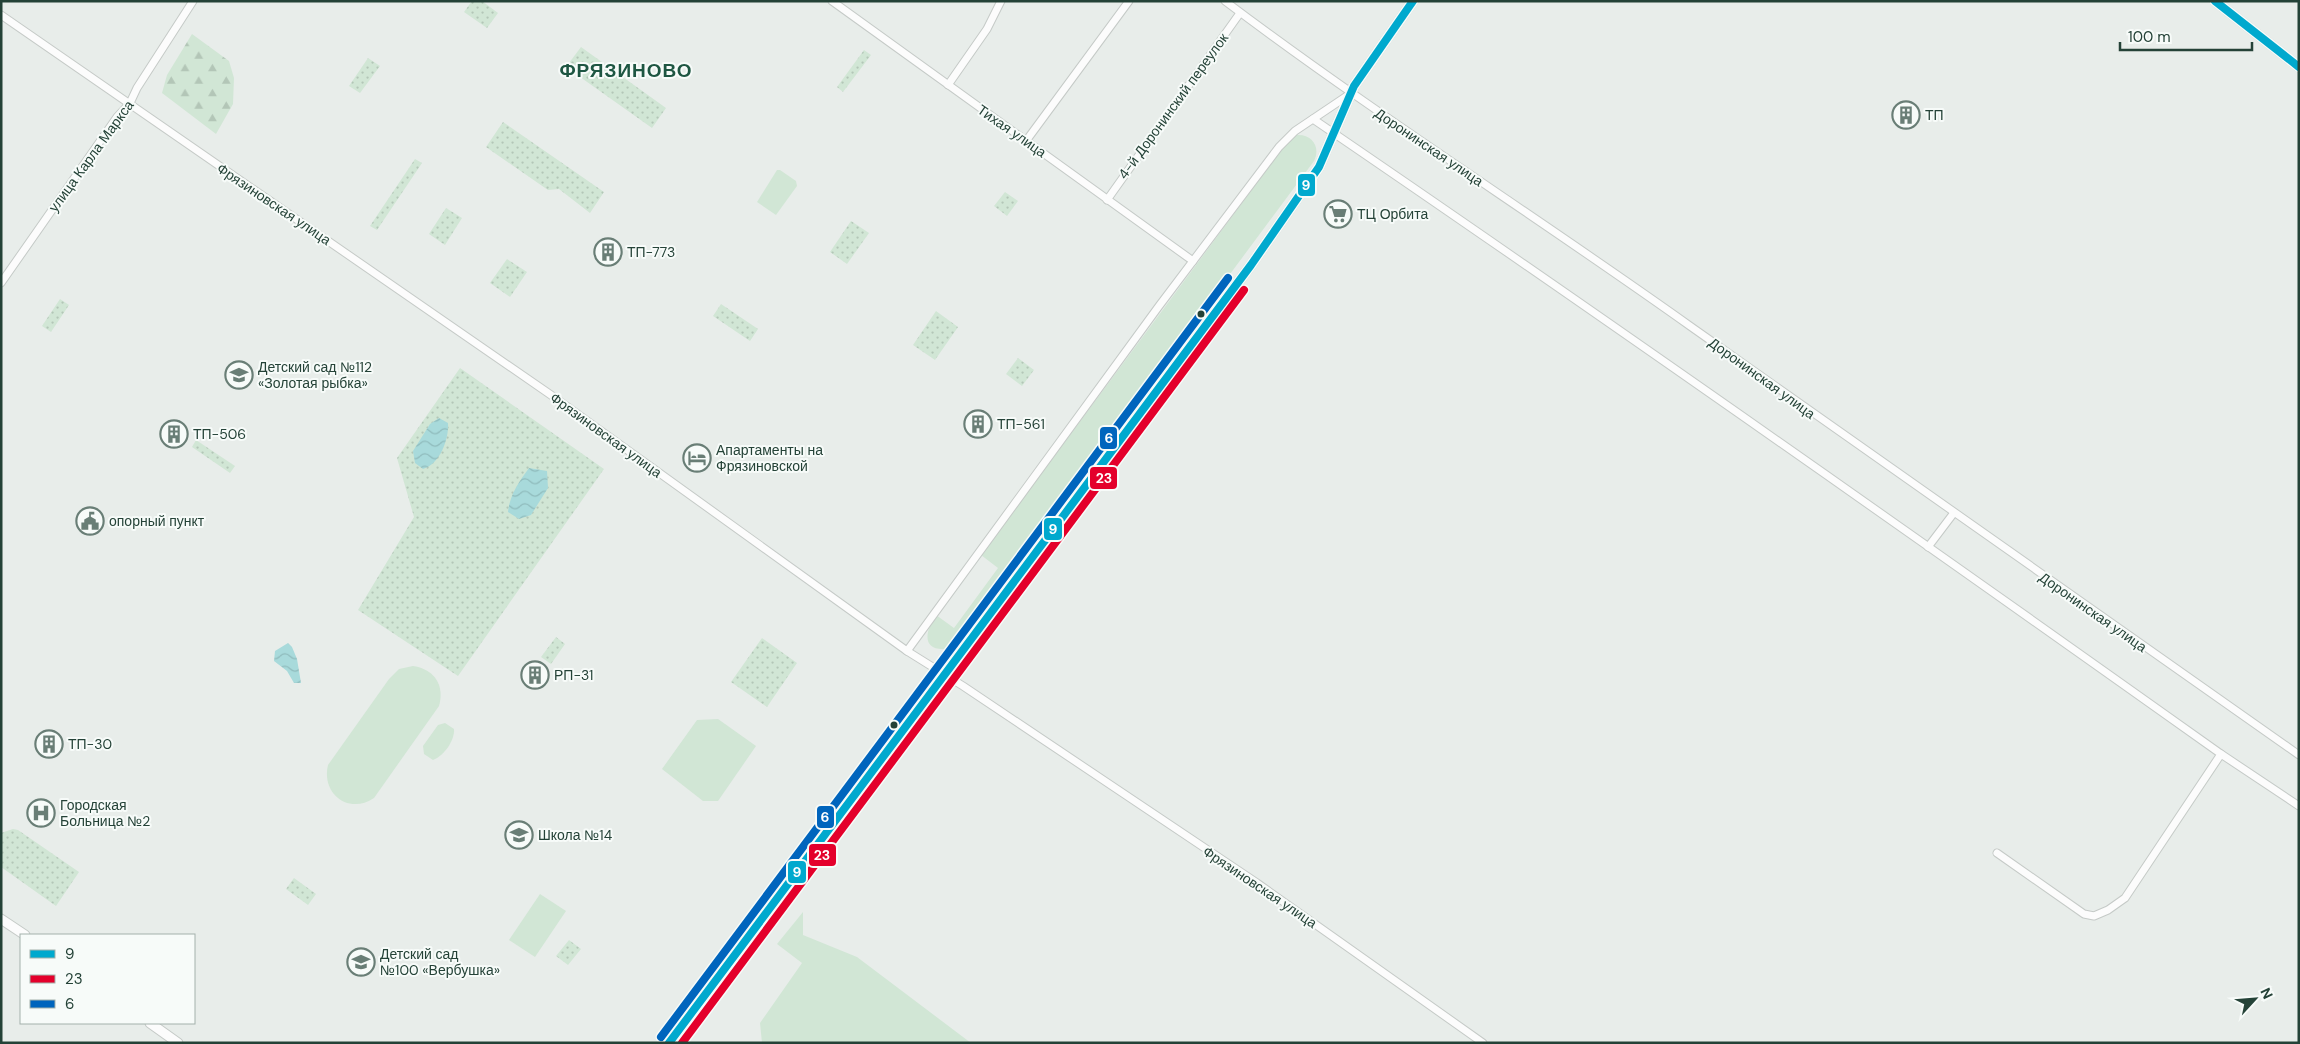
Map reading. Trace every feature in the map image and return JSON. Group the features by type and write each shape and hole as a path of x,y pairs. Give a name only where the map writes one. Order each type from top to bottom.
{"street":[{"name":"улица Карла Маркса","path":"1,283 117,117 130,103 137,88 193,1"},
{"name":"Тихая улица","path":"832,1 1193,261"},
{"path":"948,85 987,29 1001,1"},
{"path":"1026,141 1129,1"},
{"name":"Доронинская улица","path":"1225,1 1350,94 1680,320 1953,514 2299,755"},
{"path":"670,1043 1251,265 1319,167 1350,94 1412,1"},
{"path":"2215,1 2299,68"},
{"name":"4-й Доронинский переулок","path":"1107,200 1240,13"},
{"name":"Фрязиновская улица","path":"1,15 551,395 906,651 944,674 1257,882 1483,1043"},
{"path":"906,651 1279,147 1287,137 1350,94"},
{"path":"1313,119 1928,547 2221,754 2299,806"},
{"path":"1928,547 1953,514"},
{"path":"1997,853 2084,914 2094,916 2108,910 2125,898 2221,754"},
{"path":"1,918 24,934"},
{"path":"151,1024 178,1043"}],"green space":[{"path":"472,1 482,1 498,13 487,28 464,12"},
{"path":"192,34 229,61 234,78 233,104 216,134 162,93 167,75"},
{"path":"581,47 666,108 652,128 566,67"},
{"path":"864,50 871,55 843,92 837,87"},
{"path":"368,58 380,66 360,93 349,86"},
{"path":"503,122 604,192 590,213 559,189 548,190 486,147"},
{"path":"1297,135 1307,137 1314,142 1316,156 1314,161 956,643 946,649 938,649 932,646 929,643 928,632 936,615 954,628 998,568 981,555 1288,141"},
{"path":"415,159 422,163 377,230 370,226"},
{"path":"777,170 780,170 796,181 797,186 776,215 757,202"},
{"path":"1005,192 1018,201 1007,216 994,206"},
{"path":"446,208 462,218 445,245 429,234"},
{"path":"851,221 869,233 847,264 830,252"},
{"path":"507,259 527,272 510,297 490,283"},
{"path":"60,299 69,305 51,332 42,326"},
{"path":"721,304 758,329 750,341 713,316"},
{"path":"936,311 958,327 935,360 913,345"},
{"path":"1018,358 1034,370 1022,386 1006,374"},
{"path":"460,368 604,469 458,676 358,610 414,517 397,458"},
{"path":"196,440 235,466 230,473 192,447"},
{"path":"556,637 565,644 551,664 541,657"},
{"path":"762,638 797,663 767,707 731,682"},
{"path":"413,666 427,671 436,679 440,691 439,706 374,798 365,803 355,804 339,799 329,785 328,765 389,679 399,669"},
{"path":"718,719 756,746 718,801 703,801 662,769 697,720"},
{"path":"445,723 454,729 453,738 445,751 433,760 424,754 423,746 438,725"},
{"path":"13,829 18,830 79,872 56,906 1,867 1,833"},
{"path":"294,878 316,894 308,905 286,889"},
{"path":"540,894 566,911 535,957 509,940"},
{"path":"803,912 803,935 857,957 971,1043 762,1043 760,1023 802,963 777,944"},
{"path":"569,940 581,949 568,965 556,956"}],"water":[{"path":"439,418 448,423 445,443 434,462 423,469 415,463 413,451 430,424"},
{"path":"529,468 547,471 548,488 531,515 519,519 508,512 509,506 516,488"},
{"path":"288,643 292,647 297,659 301,683 294,683 287,671 274,661 275,651"}],"transit line":[{"name":"9","path":"669,1043 1251,265 1319,167 1354,86 1413,1"},
{"name":"9","path":"2215,1 2299,67"},
{"name":"6","path":"661,1037 1228,278"},
{"name":"23","path":"682,1043 1244,290"}],"place":[{"name":"ТП","path":"1906,115"},
{"name":"ТЦ Орбита","path":"1338,214"},
{"name":"ТП-773","path":"608,252"},
{"name":"Детский сад №112 «Золотая рыбка»","path":"239,375"},
{"name":"ТП-561","path":"978,424"},
{"name":"ТП-506","path":"174,434"},
{"name":"Апартаменты на Фрязиновской","path":"697,458"},
{"name":"опорный пункт","path":"90,521"},
{"name":"РП-31","path":"535,675"},
{"name":"ТП-30","path":"49,744"},
{"name":"Городская Больница №2","path":"41,813"},
{"name":"Школа №14","path":"519,835"},
{"name":"Детский сад №100 «Вербушка»","path":"361,962"}],"district":[{"name":"ФРЯЗИНОВО","path":"626,70"}]}
